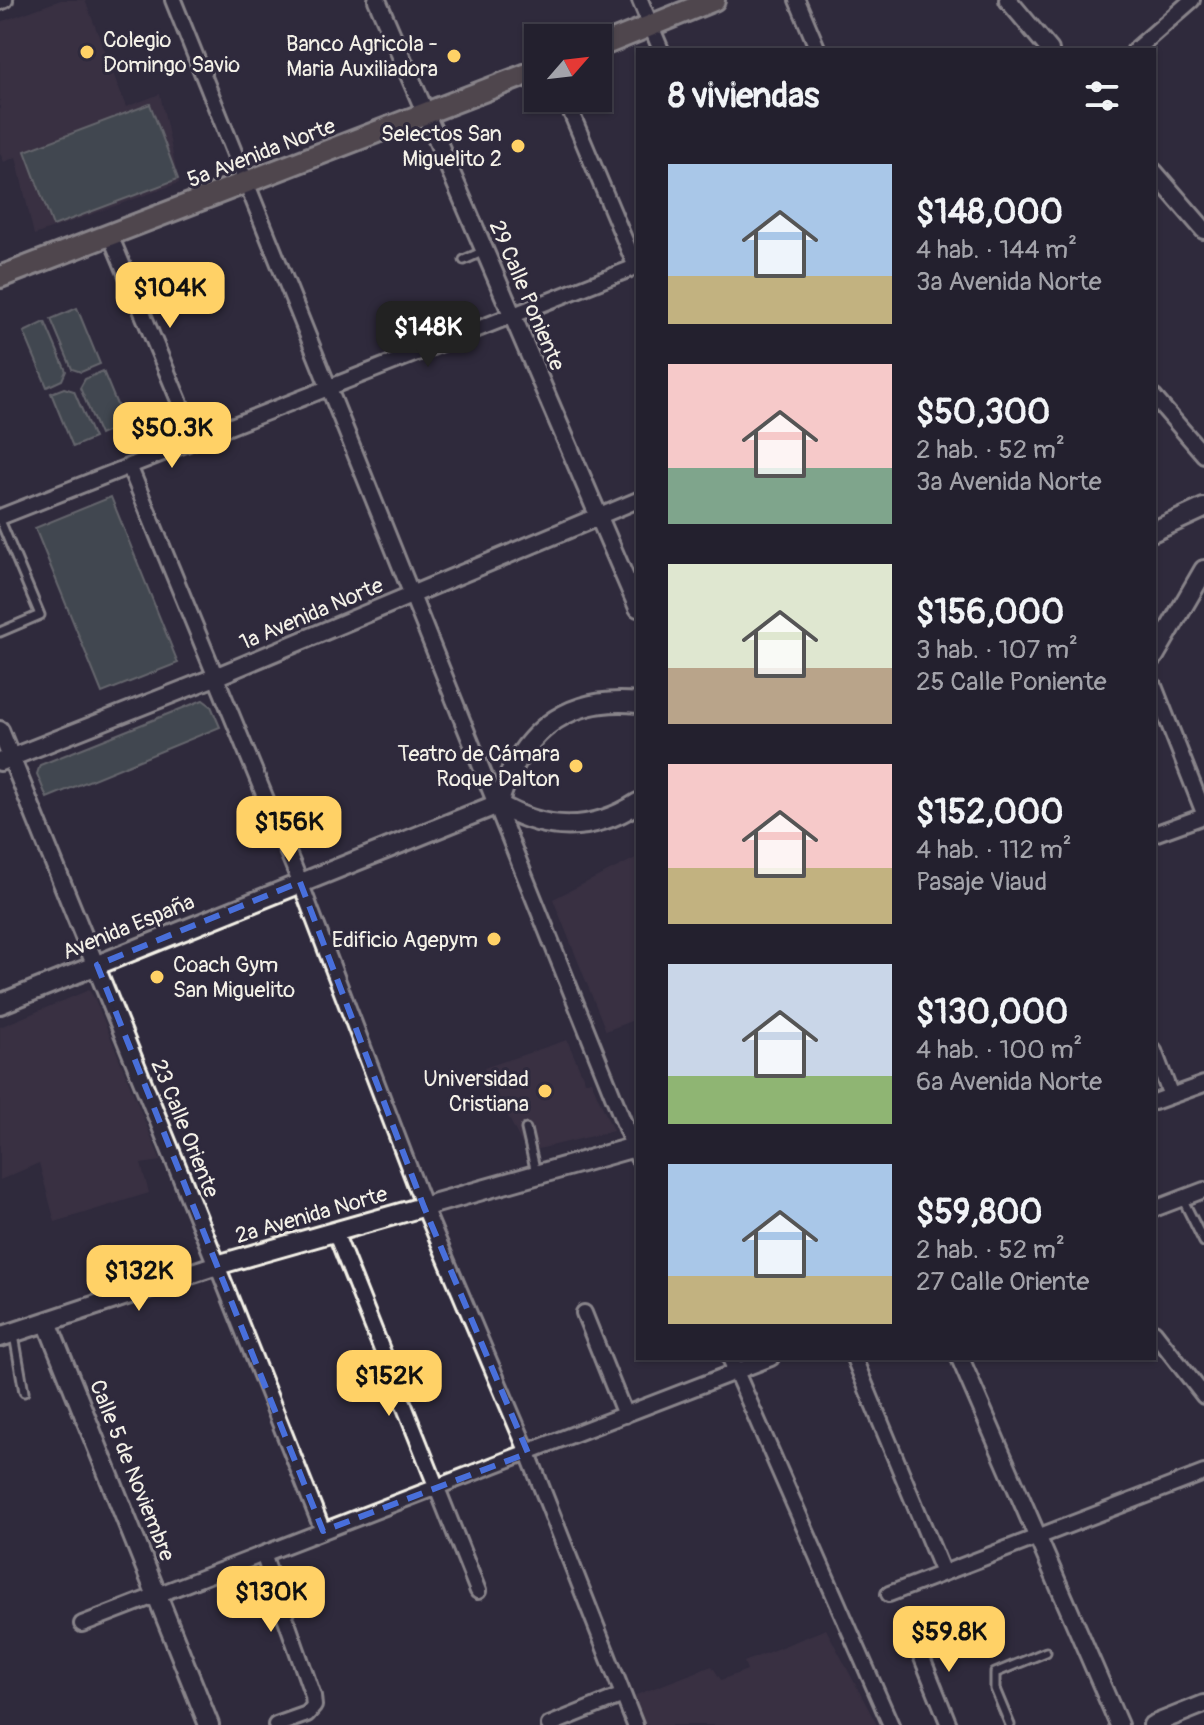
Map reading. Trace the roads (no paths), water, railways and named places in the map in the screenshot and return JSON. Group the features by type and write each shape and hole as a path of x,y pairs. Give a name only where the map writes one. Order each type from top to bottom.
{"main road":[{"path":"612,41 714,0"},
{"name":"5a Avenida Norte","path":"0,277 524,76"},
{"path":"1156,530 1198,515"},
{"path":"1156,653 1204,570"},
{"path":"636,703 581,707 548,725 521,751 498,804 532,821 569,826 606,820 636,804"},
{"name":"Avenida España","path":"0,1004 498,804"},
{"name":"2a Avenida Norte","path":"7,1335 217,1265 636,1150"},
{"name":"Calle 5 de Noviembre","path":"47,1322 209,1725"}],"street":[{"path":"173,0 636,1150"},
{"name":"29 Calle Poniente","path":"377,0 636,603"},
{"path":"640,0 660,48"},
{"path":"797,0 817,48"},
{"path":"1008,0 1048,48"},
{"path":"1137,48 1192,0"},
{"path":"571,112 636,265"},
{"path":"1156,174 1204,230"},
{"path":"110,235 195,439"},
{"path":"0,518 636,267"},
{"path":"1156,399 1204,455"},
{"path":"130,468 300,882 424,1207 528,1453 635,1725"},
{"name":"1a Avenida Norte","path":"6,760 215,677 636,501"},
{"path":"1156,691 1204,815 1156,833"},
{"name":"23 Calle Oriente","path":"0,730 6,760 97,965 323,1531"},
{"path":"1156,1056 1171,1096"},
{"path":"1156,1101 1204,1084"},
{"path":"1156,1208 1204,1190"},
{"path":"335,1232 478,1591"},
{"path":"584,1313 625,1415"},
{"path":"1156,1335 1204,1396"},
{"path":"82,1624 159,1597 625,1415 733,1365 760,1360"},
{"path":"855,1360 943,1573"},
{"path":"961,1360 1119,1725"},
{"path":"733,1365 891,1725"},
{"path":"889,1594 1204,1473"},
{"path":"263,1554 314,1706 307,1714 276,1725"},
{"path":"914,1638 949,1725"},
{"path":"549,1725 623,1695"},
{"path":"1152,1725 1204,1704"}],"lane":[{"path":"464,260 485,251"},
{"path":"428,314 440,344"},
{"path":"0,518 40,615 0,632"},
{"path":"526,1129 537,1175"},
{"path":"1182,1198 1204,1242"},
{"path":"7,1335 24,1392"},
{"path":"1010,1725 995,1689 995,1673 1046,1652"}],"place":[{"name":"Colegio Domingo Savio","path":"87,52"},
{"name":"Banco Agricola - Maria Auxiliadora","path":"454,56"},
{"name":"Selectos San Miguelito 2","path":"518,146"},
{"name":"Teatro de Cámara Roque Dalton","path":"576,766"},
{"name":"Edificio Agepym","path":"494,939"},
{"name":"Coach Gym San Miguelito","path":"157,977"},
{"name":"Universidad Cristiana","path":"545,1091"}]}
